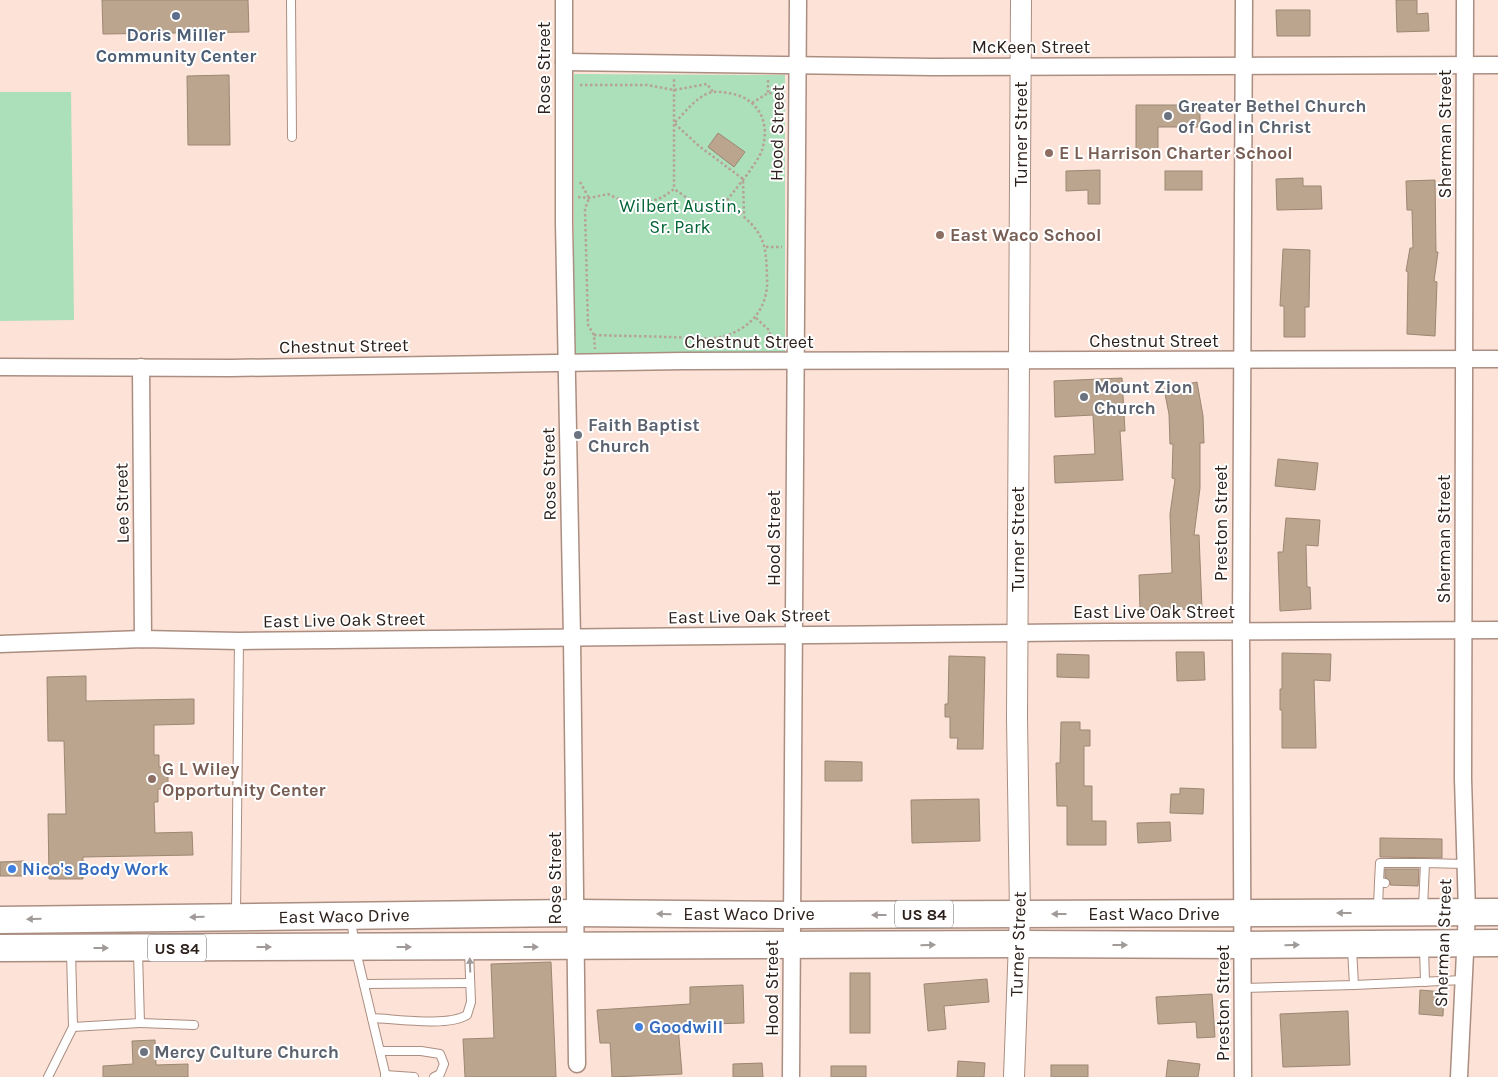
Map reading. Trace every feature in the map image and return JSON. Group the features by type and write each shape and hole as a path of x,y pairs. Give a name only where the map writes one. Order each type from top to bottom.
{"main road":[{"name":"East Waco Drive","path":"0,920 576,913 792,915 1498,912"},
{"name":"East Waco Drive","path":"0,948 1498,943"}],"street":[{"name":"Rose Street","path":"564,0 564,196 577,1064"},
{"name":"Hood Street","path":"791,1077 794,635 790,361 798,0"},
{"name":"Turner Street","path":"1014,1077 1020,914 1018,633 1021,0"},
{"name":"Preston Street","path":"1243,1077 1241,632 1244,0"},
{"name":"Sherman Street","path":"1459,1077 1467,912 1464,630 1465,0"},
{"name":"McKeen Street","path":"564,62 1021,67 1498,65"},
{"name":"Chestnut Street","path":"0,367 231,368 790,361 1498,360"},
{"name":"Lee Street","path":"141,367 143,639"},
{"name":"East Live Oak Street","path":"0,644 143,639 239,641 1498,630"}],"lane":[{"path":"292,0 292,137"},
{"path":"236,917 239,641"},
{"path":"1377,912 1382,882 1380,863 1465,864"},
{"path":"1423,912 1421,883 1425,863"},
{"path":"351,915 355,947 385,1076 414,1077"},
{"path":"1352,944 1354,985"},
{"path":"1423,944 1425,982"},
{"path":"372,1018 446,1021 460,1019 467,1015 471,1002 469,947"},
{"path":"48,1077 73,1027 71,948"},
{"path":"138,948 140,1023"},
{"path":"1243,988 1463,980"},
{"path":"364,984 470,983"},
{"path":"73,1027 140,1023 194,1026"},
{"path":"380,1051 421,1051 440,1054 444,1064 440,1074 434,1077"}],"path":[{"path":"673,63 674,189"},
{"path":"579,85 647,85 674,90 707,84 713,92"},
{"path":"674,123 702,96 713,92 740,95 759,110 765,123 762,151 723,204"},
{"path":"752,103 768,93 797,94"},
{"path":"674,123 699,146 742,179 744,216"},
{"path":"579,179 589,198 585,209 588,325 594,335 595,363"},
{"path":"564,196 589,198 608,194 631,205 644,204 663,197 674,189"},
{"path":"594,335 720,338 747,327 756,318 765,299 768,285 766,248 759,234 744,216 734,208 723,204 700,204 674,189"},
{"path":"756,318 769,330 775,350 790,361"}],"green space":[{"name":"Wilbert Austin, Sr. Park","path":"574,74 785,75 785,358 574,358"},
{"path":"0,92 71,92 74,320 0,321"}],"building":[{"name":"Doris Miller Community Center","path":"102,0 248,0 249,32 103,34"},
{"path":"1396,0 1417,0 1417,14 1428,13 1429,31 1397,32"},
{"path":"1276,10 1310,10 1310,36 1277,36"},
{"path":"229,75 230,145 188,145 187,76"},
{"name":"Greater Bethel Church of God in Christ","path":"1136,105 1200,105 1200,127 1158,127 1158,158 1136,158"},
{"path":"718,133 745,152 734,167 708,147"},
{"path":"1100,170 1100,204 1088,204 1088,190 1066,191 1066,171"},
{"path":"1165,171 1202,171 1202,190 1165,190"},
{"path":"1303,178 1303,186 1321,186 1322,209 1277,210 1276,179"},
{"path":"1435,180 1436,252 1438,252 1434,281 1437,282 1435,336 1407,334 1408,272 1406,271 1410,248 1413,248 1412,210 1407,210 1406,181"},
{"path":"1283,249 1310,250 1309,307 1305,307 1305,337 1284,337 1284,306 1280,306"},
{"path":"1122,378 1125,431 1120,431 1123,480 1055,483 1054,456 1095,454 1093,415 1055,417 1054,381"},
{"path":"1197,382 1203,416 1204,443 1200,443 1200,488 1194,535 1199,535 1202,609 1140,610 1139,575 1172,573 1170,514 1175,479 1172,478 1173,444 1170,444 1169,414 1164,389"},
{"path":"1278,459 1318,463 1315,490 1275,486"},
{"path":"1286,518 1320,520 1318,546 1306,545 1307,587 1310,587 1311,609 1280,611 1278,552 1283,552"},
{"path":"1176,652 1204,652 1205,680 1177,681"},
{"path":"1282,653 1331,654 1330,681 1314,680 1316,748 1282,748 1280,689 1282,689"},
{"path":"1057,654 1089,655 1089,678 1057,677"},
{"path":"949,656 985,657 983,749 957,749 958,738 950,738 950,717 945,717 945,704 948,704"},
{"path":"86,676 86,701 194,699 194,724 154,725 154,755 159,755 159,767 168,767 168,789 158,789 158,802 154,802 155,833 192,832 193,855 83,857 83,879 49,879 48,814 66,814 64,741 48,741 47,677"},
{"path":"1061,722 1080,722 1080,730 1090,730 1090,746 1084,746 1084,786 1092,786 1092,821 1106,821 1106,845 1067,845 1067,806 1057,806 1056,763 1060,763"},
{"path":"825,761 862,762 862,781 825,781"},
{"path":"1180,788 1204,789 1203,814 1170,813 1171,794 1180,794"},
{"path":"979,799 980,841 912,843 911,800"},
{"path":"1170,822 1171,841 1138,843 1137,823"},
{"path":"1380,838 1442,839 1442,858 1380,857"},
{"name":"Nico's Body Work","path":"24,861 24,876 0,876 0,862"},
{"path":"1385,869 1419,869 1418,886 1390,885 1390,881 1385,877"},
{"path":"551,962 556,1077 465,1077 463,1039 494,1038 491,964"},
{"path":"850,973 870,973 870,1033 850,1033"},
{"path":"987,979 989,1002 944,1006 946,1029 928,1031 924,984"},
{"name":"Goodwill","path":"743,985 744,1023 678,1025 682,1074 612,1077 610,1043 600,1043 597,1010 690,1004 690,987"},
{"path":"1420,990 1444,992 1443,1016 1419,1014"},
{"path":"1212,994 1215,1037 1197,1038 1196,1022 1158,1024 1156,997"},
{"path":"1348,1011 1350,1065 1283,1067 1280,1014"},
{"name":"Mercy Culture Church","path":"155,1040 156,1065 188,1064 188,1077 103,1077 103,1066 133,1064 132,1041"},
{"path":"1168,1060 1200,1064 1198,1077 1166,1077"},
{"path":"958,1061 985,1063 984,1077 957,1077"},
{"path":"762,1063 763,1077 733,1077 733,1064"},
{"path":"1051,1065 1088,1065 1088,1077 1051,1077"},
{"path":"831,1066 866,1066 866,1077 831,1077"}],"place":[{"name":"Doris Miller Community Center","path":"176,16"},
{"name":"Greater Bethel Church of God in Christ","path":"1168,116"},
{"name":"E L Harrison Charter School","path":"1049,153"},
{"name":"East Waco School","path":"940,235"},
{"name":"Mount Zion Church","path":"1084,397"},
{"name":"Faith Baptist Church","path":"578,435"},
{"name":"G L Wiley Opportunity Center","path":"152,779"},
{"name":"Nico's Body Work","path":"12,869"},
{"name":"Goodwill","path":"639,1027"},
{"name":"Mercy Culture Church","path":"144,1052"}]}
